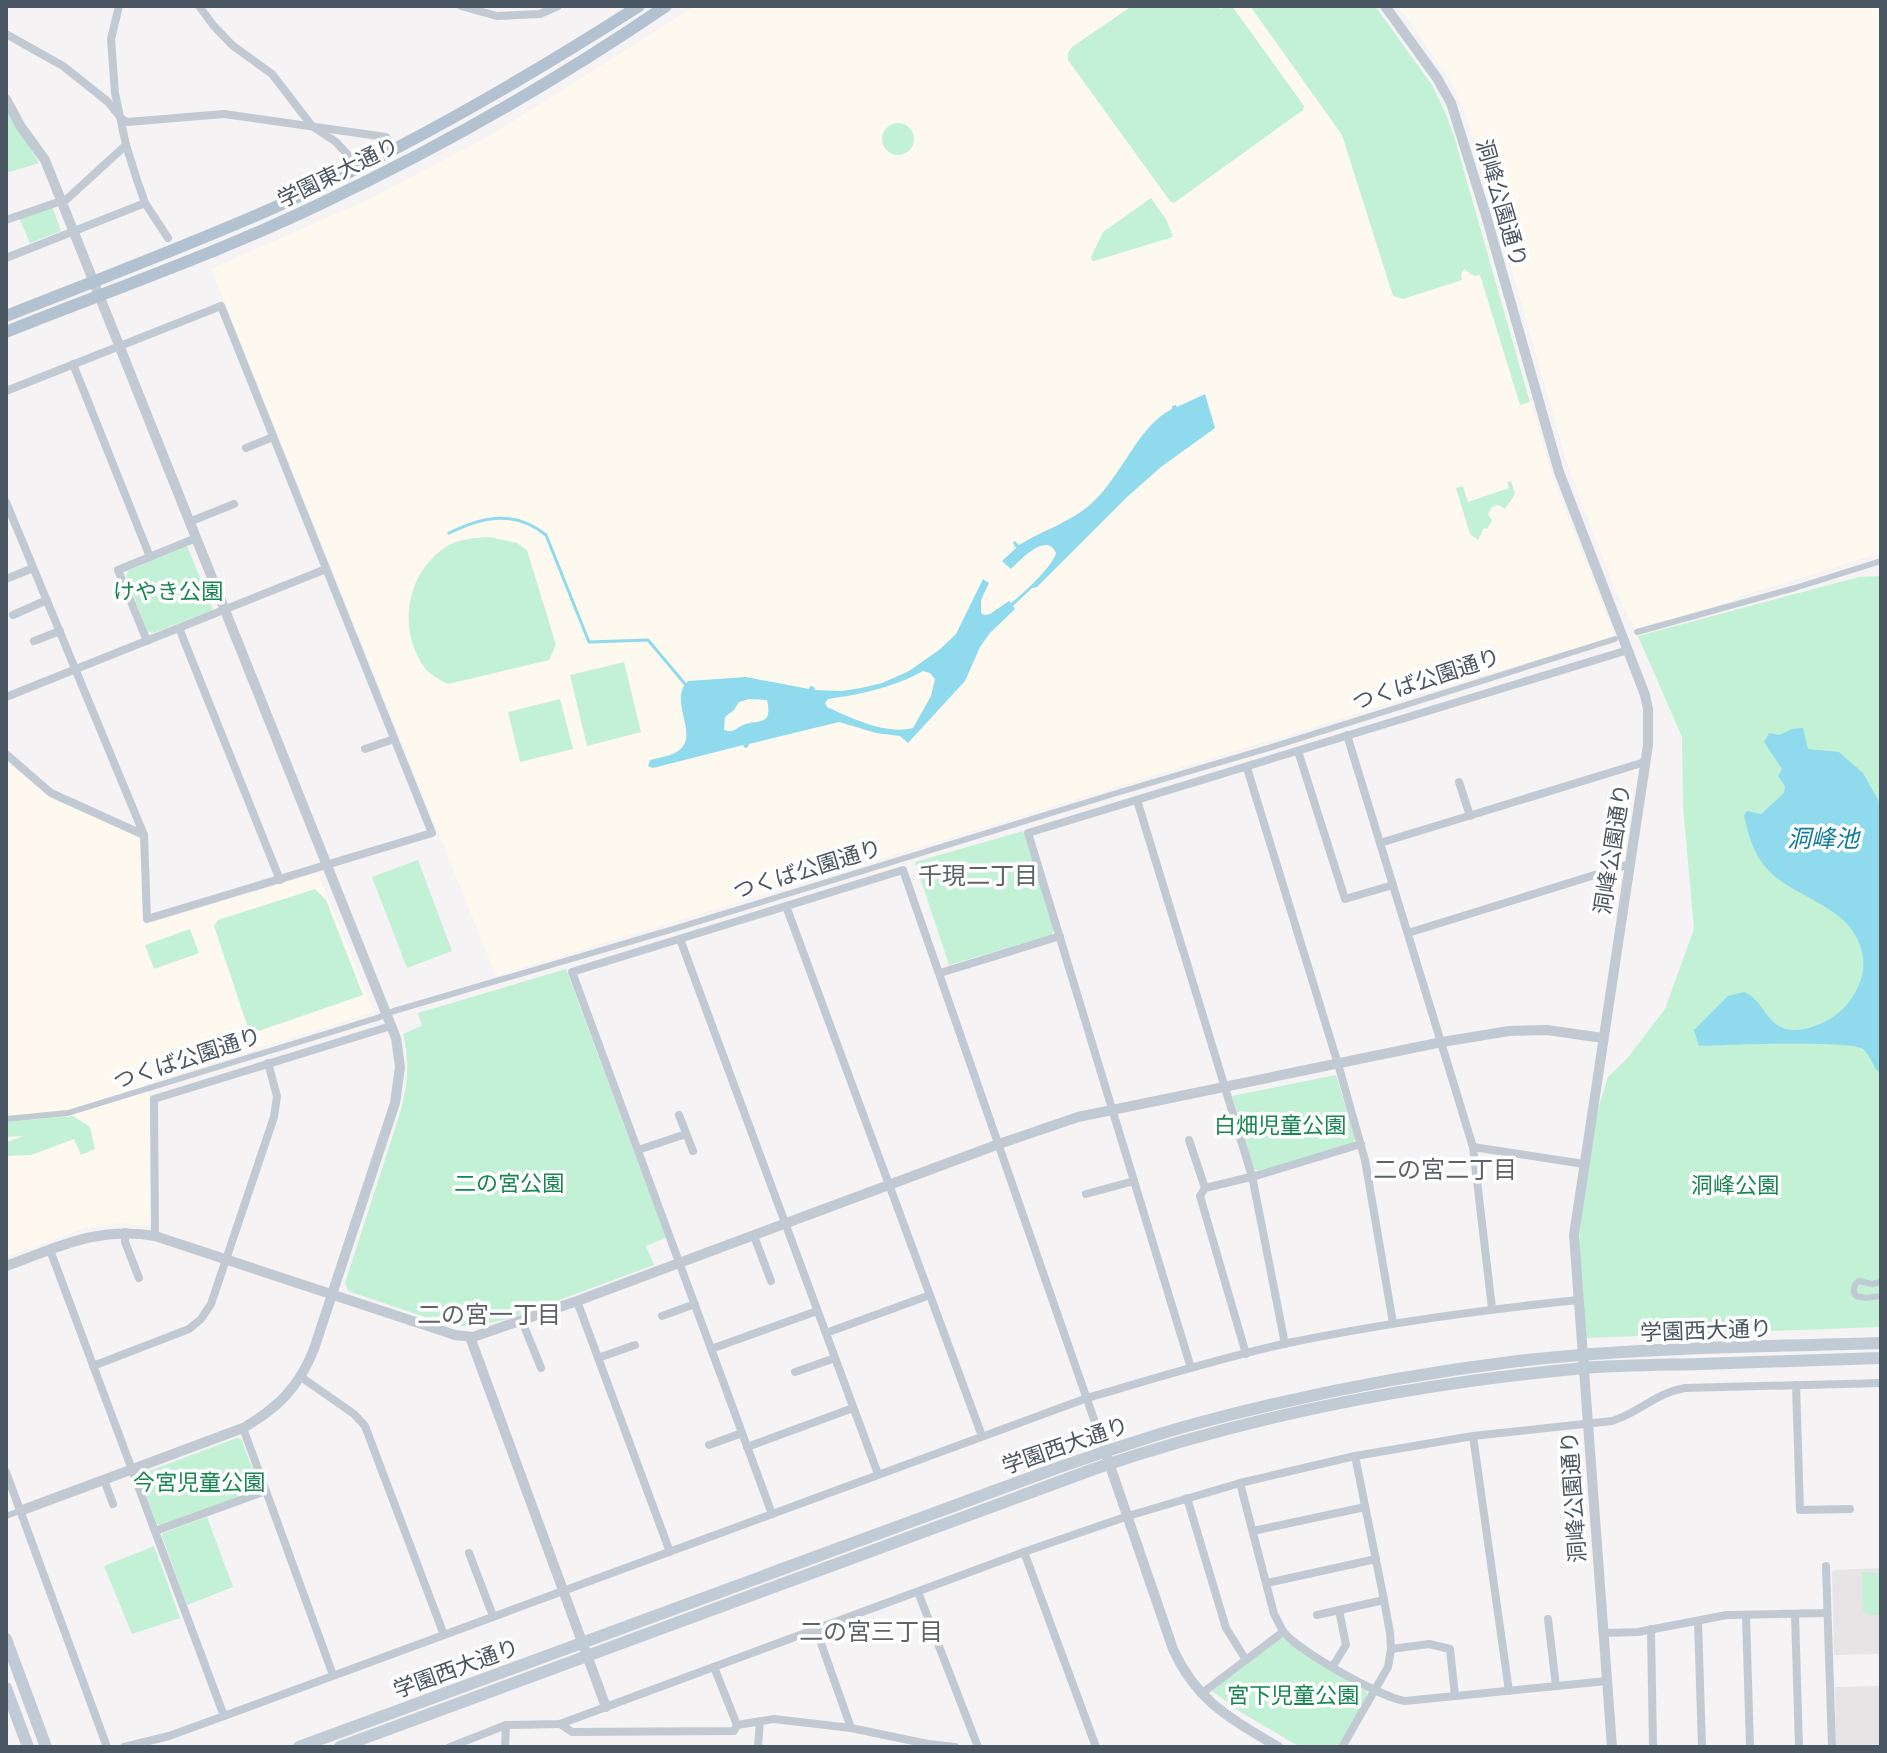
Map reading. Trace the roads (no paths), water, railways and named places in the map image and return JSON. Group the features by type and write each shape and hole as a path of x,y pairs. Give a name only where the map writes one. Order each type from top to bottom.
{"main road":[{"name":"学園東大通り","path":"6,316 259,214 356,168 473,106 639,6"},
{"name":"学園東大通り","path":"6,332 247,237 422,154 537,90 666,6"},
{"name":"学園西大通り","path":"340,1747 1196,1423 1362,1384 1457,1369 1881,1343"},
{"name":"学園西大通り","path":"1583,1362 1881,1358"},
{"name":"学園西大通り","path":"299,1747 583,1642 1107,1457"},
{"path":"6,1639 46,1747"},
{"path":"6,1688 28,1747"}],"street":[{"path":"119,6 111,39 115,93 126,145 145,203 168,238"},
{"path":"199,6 232,45 272,74 312,126 336,142 356,168"},
{"path":"461,6 497,16 540,14 558,6"},
{"name":"洞峰公園通り","path":"1385,6 1437,78 1451,103 1559,472 1648,709 1648,745 1574,1235 1612,1747"},
{"path":"6,34 63,66 107,101 127,122 224,114 386,137"},
{"path":"6,99 21,127 45,160 391,1026 400,1058 398,1092 314,1349 301,1377 273,1409 243,1428 6,1516"},
{"path":"6,220 67,199 126,145"},
{"path":"6,258 145,203"},
{"path":"6,391 221,306 432,833 147,919 144,835 6,502"},
{"path":"73,364 150,557"},
{"path":"246,448 273,437"},
{"path":"189,522 234,504"},
{"path":"147,641 118,570 196,538"},
{"path":"1637,632 1881,561"},
{"path":"6,579 33,568"},
{"path":"6,697 326,569"},
{"path":"13,615 47,600"},
{"path":"179,628 280,880"},
{"path":"34,641 60,631"},
{"name":"つくば公園通り","path":"6,1119 68,1113 102,1104 394,1011 1272,747 1615,639"},
{"path":"1191,1368 1028,833 1628,650"},
{"path":"1347,735 1473,1147 1492,1308"},
{"path":"365,749 394,739"},
{"path":"1298,751 1345,899 1393,885"},
{"path":"6,754 51,793 144,835"},
{"path":"1380,843 1645,762"},
{"path":"1247,768 1361,1144 1393,1323"},
{"path":"1459,782 1470,816"},
{"path":"1137,800 1252,1176 1285,1344"},
{"path":"1408,933 1630,864"},
{"path":"772,1514 572,972 903,870 1173,1649 1185,1674 1201,1694 1231,1719 1278,1747"},
{"path":"786,906 982,1436"},
{"path":"940,973 1060,936"},
{"path":"680,939 878,1474"},
{"path":"155,1236 154,1099 391,1026"},
{"path":"6,1266 90,1236 125,1232 155,1236 455,1335 470,1337 522,1321 1062,1122 1442,1042 1509,1031 1547,1030 1603,1038"},
{"path":"93,1366 176,1335 196,1324 211,1304 274,1117 277,1096 268,1063"},
{"path":"679,1115 693,1151"},
{"path":"638,1150 686,1134"},
{"path":"1189,1140 1205,1188"},
{"path":"1246,1354 1200,1196 1205,1188 1361,1144"},
{"path":"1473,1147 1584,1164"},
{"path":"1086,1194 1134,1181"},
{"path":"125,1232 125,1242 139,1278"},
{"path":"754,1236 771,1281"},
{"path":"50,1250 224,1716"},
{"path":"1881,1282 1872,1284 1859,1281 1855,1284 1854,1292 1862,1298 1881,1296"},
{"path":"826,1333 930,1295"},
{"path":"124,1747 169,1736 1087,1398 1285,1344 1492,1308 1578,1300"},
{"path":"577,1301 670,1552"},
{"path":"662,1316 695,1304"},
{"path":"711,1349 817,1311"},
{"path":"522,1321 541,1368"},
{"path":"470,1337 606,1707"},
{"path":"598,1358 635,1345"},
{"path":"795,1372 835,1358"},
{"path":"301,1377 354,1414 365,1426 444,1635"},
{"path":"450,1747 506,1725 560,1724 1024,1552 1128,1516 1240,1483 1355,1456 1473,1436 1612,1421 1625,1417 1662,1394 1685,1388 1881,1383"},
{"path":"1796,1385 1800,1510 1850,1509"},
{"path":"747,1447 853,1408"},
{"path":"243,1428 333,1675"},
{"path":"709,1445 742,1433"},
{"path":"1473,1436 1509,1691"},
{"path":"1342,1747 1388,1667 1391,1649 1355,1456"},
{"path":"6,1472 107,1747"},
{"path":"104,1480 113,1504"},
{"path":"1240,1483 1274,1614 1283,1632 1299,1647 1375,1691 1405,1701 1607,1681"},
{"path":"155,1531 266,1491"},
{"path":"1187,1498 1226,1628 1246,1660"},
{"path":"1253,1531 1365,1507"},
{"path":"1024,1552 1096,1747"},
{"path":"469,1553 493,1616"},
{"path":"1267,1583 1376,1559"},
{"path":"1826,1566 1832,1747"},
{"path":"918,1592 978,1747"},
{"path":"1317,1615 1384,1600"},
{"path":"1333,1666 1346,1645 1339,1610"},
{"path":"1604,1633 1638,1632 1727,1615 1827,1613"},
{"path":"1795,1614 1799,1747"},
{"path":"1746,1615 1750,1747"},
{"path":"1548,1619 1556,1686"},
{"path":"1698,1621 1702,1747"},
{"path":"816,1629 851,1728"},
{"path":"1651,1629 1653,1747"},
{"path":"1201,1694 1283,1632"},
{"path":"1391,1649 1429,1644 1450,1649 1455,1696"},
{"path":"560,1724 572,1732 734,1731 737,1725 714,1667"},
{"path":"737,1725 774,1719 851,1728 955,1747"},
{"path":"758,1747 760,1721"},
{"path":"505,1747 506,1725"}],"water":[{"path":"1205,394 1215,428 1161,467 1037,587 1013,606 1015,609 980,647 965,681 908,743 900,736 876,733 839,722 749,744 745,748 743,745 653,768 648,766 650,760 681,749 686,741 681,700 682,690 688,681 746,677 809,689 810,686 815,690 842,691 882,683 909,671 956,634 983,579 989,583 981,600 981,613 990,614 1009,601 1011,603 1043,572 1056,553 1052,547 1041,546 1011,569 1002,561 1016,548 1013,543 1015,541 1019,545 1085,509 1103,491 1150,426 1172,406 1177,407","holes":["923,671 935,679 931,696 913,728 903,730 869,724 827,707 825,703 828,699 888,686","767,700 766,718 732,731 724,730 725,717 739,702"]},
{"name":"洞峰池","path":"1803,728 1808,749 1839,752 1863,773 1881,805 1881,1074 1863,1049 1854,1046 1699,1046 1694,1030 1728,996 1744,992 1777,1025 1789,1030 1807,1028 1825,1022 1841,1011 1860,983 1863,961 1856,936 1836,914 1768,870 1755,851 1744,815 1747,811 1761,814 1784,793 1785,786 1778,776 1782,769 1764,742 1769,733 1779,735"}],"waterway":[{"path":"449,533 498,518 522,521 534,527 546,535 589,642 648,640 685,684"}],"district":[{"name":"千現二丁目","path":"978,875"},
{"name":"二の宮二丁目","path":"1445,1169"},
{"name":"二の宮一丁目","path":"489,1314"},
{"name":"二の宮三丁目","path":"871,1631"}],"park label":[{"name":"けやき公園","path":"168,591"},
{"name":"白畑児童公園","path":"1280,1125"},
{"name":"二の宮公園","path":"509,1183"},
{"name":"洞峰公園","path":"1735,1185"},
{"name":"今宮児童公園","path":"199,1482"},
{"name":"宮下児童公園","path":"1293,1695"}]}
